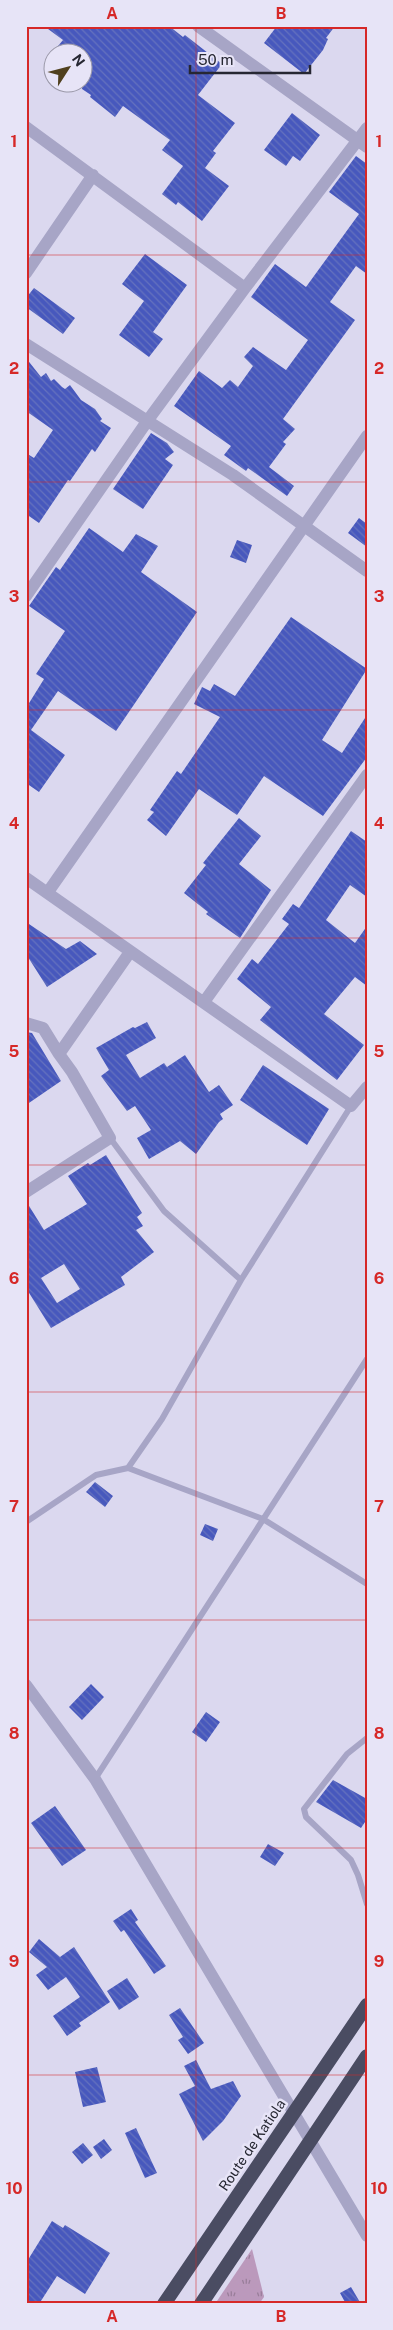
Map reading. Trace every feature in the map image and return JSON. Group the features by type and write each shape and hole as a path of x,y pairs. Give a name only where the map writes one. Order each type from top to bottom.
{"highway":[{"name":"Route de Katiola","path":"164,2304 367,2005"},
{"path":"202,2304 256,2226 309,2141 367,2056"}],"street":[{"path":"198,26 362,144"},
{"path":"26,127 245,288"},
{"path":"26,596 148,420 245,288 362,144 367,128"},
{"path":"26,273 93,176"},
{"path":"26,344 233,475 367,570"},
{"path":"48,892 367,436"},
{"path":"204,1002 367,775"},
{"path":"26,878 351,1106 367,1087"},
{"path":"59,1054 130,952"},
{"path":"26,1023 43,1028 72,1072 110,1138 26,1192"},
{"path":"26,1685 95,1779 292,2113 367,2236"}],"lane":[{"path":"128,1468 162,1419 241,1280 351,1106"},
{"path":"110,1138 164,1211 241,1280"},
{"path":"95,1779 367,1359"},
{"path":"26,1522 96,1475 128,1468 263,1518 367,1584"},
{"path":"367,1738 347,1754 304,1809 306,1817 351,1860 367,1904"}],"green space":[{"path":"252,2249 264,2297 259,2304 215,2304"}],"building":[{"path":"44,26 169,26 183,37 185,35 222,64 198,95 235,123 213,151 216,153 205,168 229,186 202,221 178,202 176,205 162,194 183,166 162,150 170,140 123,106 115,117 90,97 91,95 86,92 92,92 92,42 61,42 63,40"},
{"path":"277,26 335,26 326,38 328,39 323,50 304,74 264,43"},
{"path":"292,113 320,135 300,161 293,156 286,166 264,150"},
{"path":"356,156 367,164 367,274 356,266 330,302 355,320 283,419 295,429 283,442 286,444 269,467 294,486 287,496 248,468 246,471 224,455 231,446 174,406 199,371 222,388 230,380 238,387 253,366 244,357 253,347 286,370 308,340 251,297 275,264 306,287 359,214 329,192"},
{"path":"145,254 187,285 153,332 163,339 149,357 119,335 144,301 122,284"},
{"path":"34,288 75,318 63,334 26,307 26,298"},
{"path":"26,358 41,377 46,373 51,381 54,379 65,389 70,385 81,400 95,409 102,419 100,421 111,428 95,452 92,449 70,481 68,480 39,523 26,514 26,453 34,458 53,430 26,411"},
{"path":"151,433 167,443 174,452 165,459 173,465 143,509 113,489"},
{"path":"359,518 367,524 367,547 348,533"},
{"path":"89,528 123,552 136,534 158,546 141,572 197,612 116,731 58,691 31,730 65,755 39,792 26,783 26,708 44,679 36,674 65,631 29,606 56,567 60,570"},
{"path":"237,540 252,545 246,563 230,557"},
{"path":"291,617 367,669 322,740 342,753 367,715 367,757 323,816 264,776 237,815 199,789 166,836 147,820 154,812 150,810 177,771 181,774 220,717 194,704 202,687 210,691 214,684 235,696"},
{"path":"239,818 261,836 239,864 271,890 240,938 206,914 208,912 184,893 206,865 203,863"},
{"path":"351,831 367,842 367,897 350,885 326,920 355,943 367,926 367,986 355,977 324,1014 364,1045 337,1080 260,1020 271,1007 237,979 252,959 258,964 289,924 282,919 293,904 299,908"},
{"path":"26,922 66,949 80,941 97,954 47,987 26,954"},
{"path":"147,1022 156,1038 126,1055 140,1078 164,1063 167,1067 185,1055 209,1092 219,1085 233,1105 220,1114 223,1119 196,1154 180,1141 149,1159 137,1138 151,1130 135,1106 127,1111 101,1076 109,1070 96,1048 133,1027 135,1028"},
{"path":"26,1032 32,1033 61,1081 26,1105"},
{"path":"263,1065 329,1109 307,1145 240,1100"},
{"path":"106,1155 142,1213 137,1217 143,1226 136,1230 154,1252 121,1277 125,1285 51,1328 26,1288 26,1201 44,1230 87,1204 68,1176 88,1163 90,1165","holes":["64,1264 80,1289 57,1303 41,1278"]},
{"path":"95,1482 113,1496 105,1507 86,1492"},
{"path":"205,1524 218,1529 213,1541 200,1535"},
{"path":"91,1684 104,1697 82,1720 69,1707"},
{"path":"206,1712 220,1722 206,1742 192,1732"},
{"path":"333,1780 367,1799 367,1819 361,1828 316,1802"},
{"path":"55,1806 86,1850 62,1866 31,1823"},
{"path":"268,1844 284,1853 275,1866 260,1857"},
{"path":"131,1909 138,1920 135,1922 166,1966 154,1974 124,1930 121,1932 113,1921"},
{"path":"39,1939 60,1957 74,1947 110,2002 79,2023 81,2026 67,2036 53,2016 80,1997 66,1977 48,1990 36,1975 47,1967 29,1952"},
{"path":"127,1978 139,1997 119,2010 107,1991"},
{"path":"180,2008 204,2043 188,2054 178,2040 183,2037 169,2015"},
{"path":"196,2060 211,2089 233,2081 241,2096 223,2121 203,2141 179,2094 195,2086 184,2066"},
{"path":"97,2067 106,2102 83,2107 75,2072"},
{"path":"136,2128 157,2173 145,2178 125,2133"},
{"path":"104,2139 112,2150 101,2159 93,2147"},
{"path":"83,2143 93,2155 82,2164 72,2152"},
{"path":"52,2221 63,2228 65,2225 110,2253 85,2294 57,2276 39,2304 26,2304 26,2263"},
{"path":"351,2287 361,2304 346,2304 340,2293"}]}
